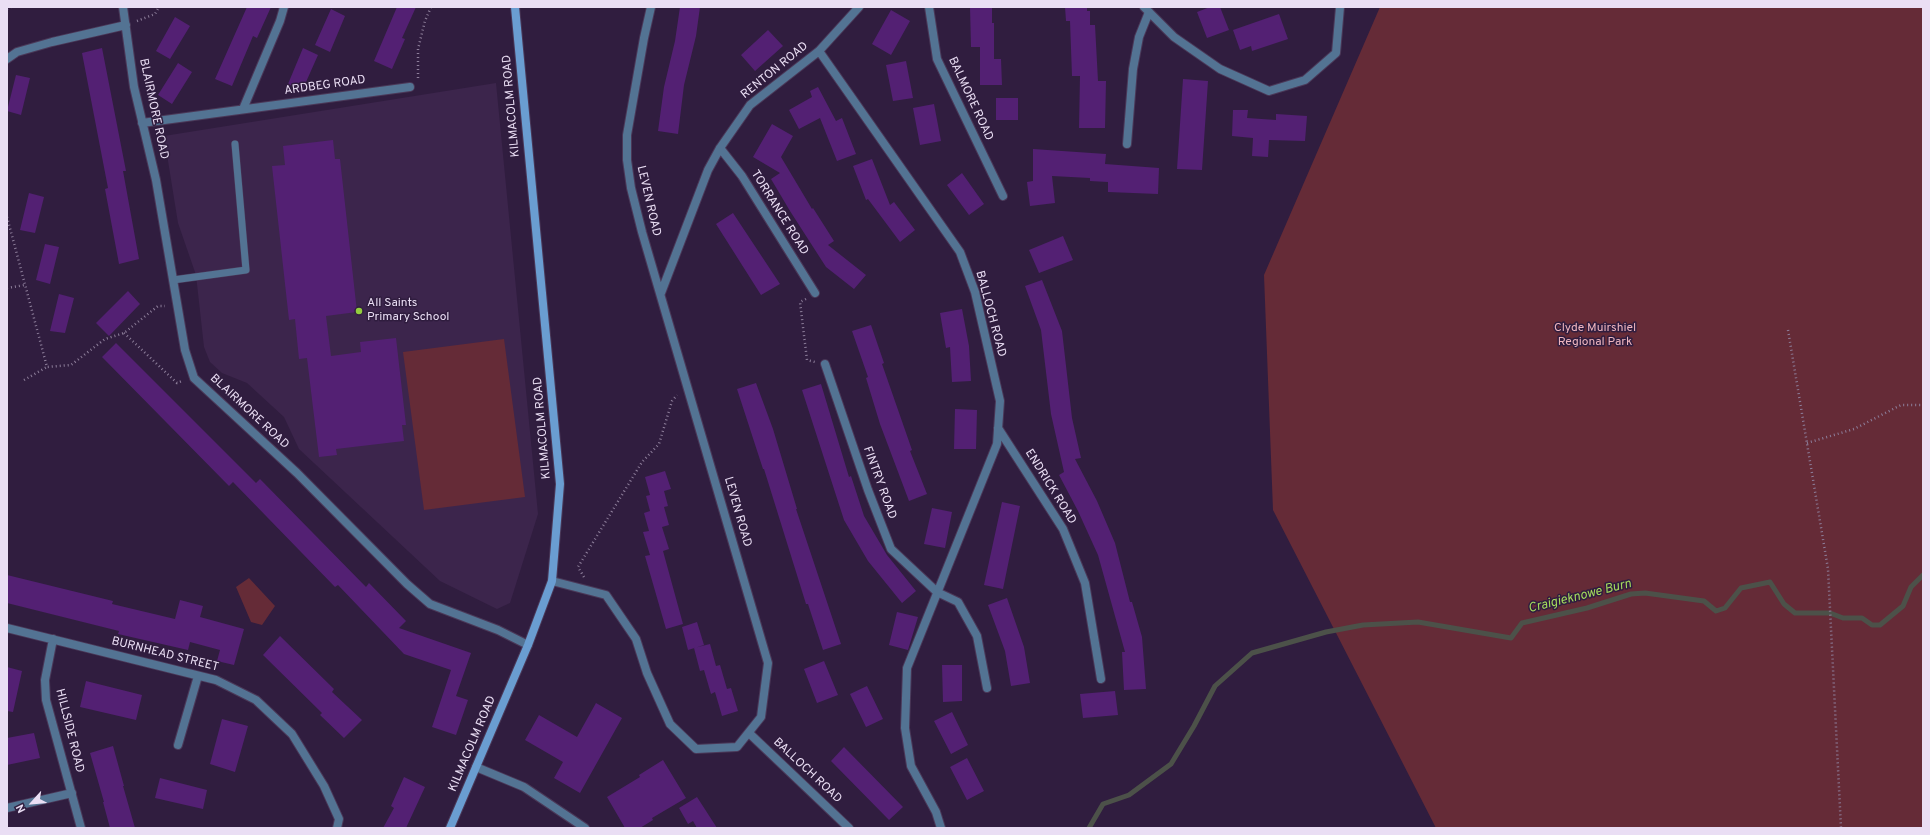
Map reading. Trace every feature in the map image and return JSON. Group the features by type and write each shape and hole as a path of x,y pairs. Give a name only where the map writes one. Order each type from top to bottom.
{"main road":[{"name":"KILMACOLM ROAD","path":"450,828 528,645 552,581 560,484 515,7"}],"street":[{"name":"BLAIRMORE ROAD","path":"123,7 134,87 156,180 185,350 193,375 210,394 297,473 430,604 498,630 528,645"},
{"path":"243,109 280,21 284,7"},
{"name":"LEVEN ROAD","path":"552,581 606,595 636,639 647,673 670,724 696,749 737,747 762,717 768,663 642,232 631,188 627,160 627,135 651,7"},
{"name":"RENTON ROAD","path":"661,293 708,170 720,148 750,105 819,51 859,7"},
{"name":"BALMORE ROAD","path":"928,7 937,59 1003,196"},
{"path":"1146,9 1174,37 1220,68 1269,91 1305,80 1336,53 1340,7"},
{"path":"1127,144 1133,69 1146,9"},
{"path":"7,59 17,52 52,42 126,25"},
{"name":"BALLOCH ROAD","path":"819,51 960,252 975,292 1000,401 997,444 907,668 905,728 911,766 936,812 941,828"},
{"name":"ARDBEG ROAD","path":"142,123 410,87"},
{"name":"TORRANCE ROAD","path":"720,148 742,176 815,293"},
{"name":"FINTRY ROAD","path":"825,364 868,490 891,549 937,592"},
{"name":"ENDRICK ROAD","path":"998,428 1063,529 1085,583 1101,679"},
{"path":"937,592 958,602 977,636 987,688"},
{"name":"BURNHEAD STREET","path":"7,628 216,680 256,700 292,734 324,786 339,819 337,828"},
{"name":"HILLSIDE ROAD","path":"53,639 45,680 46,700 81,828"},
{"path":"178,745 198,676"},
{"name":"BALLOCH ROAD","path":"749,733 849,828"},
{"path":"476,767 524,787 585,828"},
{"path":"7,808 72,793"}],"lane":[{"path":"173,280 246,270 235,144"}],"path":[{"path":"7,9 11,7"},
{"path":"126,25 155,14 159,7"},
{"path":"410,87 419,78 418,49 425,21 432,7"},
{"path":"7,216 47,368"},
{"path":"7,288 25,285"},
{"path":"815,293 800,302 807,360 825,364"},
{"path":"24,380 47,368 70,365 104,339 124,333 158,306 178,304"},
{"path":"1788,330 1828,569 1841,828"},
{"path":"124,333 177,383 193,375"},
{"path":"591,591 578,567 642,462 659,444 672,401 686,382"},
{"path":"1807,443 1854,429 1901,405 1923,406"}],"shaded area":[{"name":"All Saints Primary School","path":"496,83 538,514 510,603 497,609 440,581 299,449 284,417 247,383 222,373 210,362 204,347 196,275 178,223 164,136"}],"green space":[{"name":"Clyde Muirshiel Regional Park","path":"1380,7 1923,7 1923,828 1436,828 1273,510 1264,275"},
{"path":"504,339 525,497 424,510 403,352"},
{"path":"249,578 275,606 262,625 251,622 236,587"}],"building":[{"path":"247,7 271,7 257,38 253,36 232,86 215,79"},
{"path":"397,7 416,7 402,38 405,39 392,69 374,61"},
{"path":"680,7 700,7 696,36 684,85 678,134 658,131 664,87 675,41"},
{"path":"970,7 992,7 992,23 994,23 994,59 1001,59 1002,85 980,85 980,47 971,47"},
{"path":"1065,7 1087,7 1087,11 1090,11 1090,25 1095,25 1098,81 1106,81 1105,128 1079,128 1080,76 1072,76 1070,21 1066,21"},
{"path":"1210,7 1220,7 1229,30 1207,38 1197,12"},
{"path":"331,9 345,16 330,52 315,45"},
{"path":"891,10 910,21 891,55 872,44"},
{"path":"1279,14 1288,39 1252,51 1251,46 1240,50 1233,30"},
{"path":"175,17 190,26 170,59 156,51"},
{"path":"768,30 783,46 755,71 741,55"},
{"path":"102,48 126,171 123,171 139,259 119,264 105,189 108,188 82,53"},
{"path":"303,48 318,55 302,91 288,84"},
{"path":"906,61 913,98 893,101 886,65"},
{"path":"178,63 192,72 172,104 158,95"},
{"path":"16,75 30,78 21,115 7,111"},
{"path":"1183,79 1208,81 1202,170 1177,169"},
{"path":"818,87 836,121 842,118 856,154 837,161 820,118 799,129 789,110 812,97 810,91"},
{"path":"996,98 1018,98 1018,120 996,120"},
{"path":"934,104 941,141 920,145 913,108"},
{"path":"1233,110 1248,110 1247,118 1276,120 1276,114 1307,116 1305,141 1269,140 1268,157 1252,156 1253,138 1232,136"},
{"path":"772,124 793,136 781,157 812,209 813,208 834,241 828,245 866,275 854,289 826,267 790,211 771,179 780,173 753,157"},
{"path":"333,140 335,159 340,159 357,312 326,316 331,356 361,352 360,342 396,338 406,425 402,425 404,441 336,449 337,455 319,457 307,358 299,359 295,319 289,320 272,166 285,165 283,146"},
{"path":"1033,149 1106,154 1105,164 1159,168 1158,194 1108,192 1108,182 1090,181 1090,178 1052,176 1055,203 1030,206 1027,182 1033,181"},
{"path":"872,159 890,205 894,202 915,230 900,242 868,199 866,200 853,166"},
{"path":"962,173 984,204 969,215 947,185"},
{"path":"29,193 44,197 35,233 20,230"},
{"path":"733,213 780,284 761,295 716,224"},
{"path":"1063,236 1073,260 1039,273 1029,250"},
{"path":"45,244 59,247 50,284 36,280"},
{"path":"1042,280 1062,331 1072,418 1081,458 1075,459 1097,501 1115,543 1130,602 1132,602 1142,637 1146,689 1124,690 1122,652 1125,652 1098,555 1078,511 1059,475 1064,472 1051,414 1041,330 1025,286"},
{"path":"128,291 140,304 109,336 96,323"},
{"path":"59,294 74,298 65,333 50,331"},
{"path":"962,309 969,346 971,381 952,382 950,347 946,348 940,313"},
{"path":"871,325 884,363 882,364 912,450 910,451 927,494 909,501 880,424 866,378 868,377 852,331"},
{"path":"116,343 256,483 260,479 366,587 369,583 406,621 399,628 471,653 456,696 468,700 456,735 432,727 451,670 404,654 338,585 335,587 233,482 229,486 102,357"},
{"path":"756,383 773,429 796,509 841,644 823,650 808,604 806,604 764,469 737,389"},
{"path":"821,384 849,477 851,476 864,516 887,555 916,591 902,603 868,561 844,520 802,390"},
{"path":"955,409 977,410 976,449 954,449"},
{"path":"665,471 671,489 664,491 668,506 664,507 669,525 662,527 669,549 663,551 683,624 666,629 645,556 650,555 643,532 649,531 644,513 650,511 646,496 650,495 645,477"},
{"path":"1002,502 1020,506 1003,589 984,585"},
{"path":"932,508 952,512 945,548 924,544"},
{"path":"7,575 113,601 112,604 175,619 180,600 203,606 200,617 244,629 234,665 217,661 220,650 190,642 188,650 118,634 119,631 7,603"},
{"path":"1007,598 1024,647 1030,683 1011,686 1005,651 988,605"},
{"path":"897,612 918,617 908,650 889,645"},
{"path":"697,622 704,645 688,650 682,627"},
{"path":"280,636 334,689 332,692 362,720 344,738 320,715 322,713 263,655"},
{"path":"710,644 716,666 720,665 727,689 731,688 738,711 722,716 715,692 711,694 704,670 700,671 694,648"},
{"path":"824,661 838,695 817,703 804,669"},
{"path":"942,665 962,665 962,701 943,702"},
{"path":"7,667 22,671 13,712 7,711"},
{"path":"86,681 142,695 136,720 80,707"},
{"path":"867,686 883,719 866,727 850,694"},
{"path":"1115,691 1118,715 1083,718 1080,694"},
{"path":"596,703 622,718 580,793 554,778 563,762 525,740 539,715 577,737"},
{"path":"952,712 968,745 951,754 934,721"},
{"path":"222,719 248,726 235,772 210,764"},
{"path":"34,733 40,758 7,765 7,738"},
{"path":"113,746 135,828 110,828 103,802 90,753"},
{"path":"844,747 903,807 889,820 831,761"},
{"path":"967,758 984,791 967,800 950,767"},
{"path":"663,760 686,798 652,818 653,820 640,828 625,828 607,797 640,777 639,775"},
{"path":"404,777 425,787 406,828 383,828 394,808 391,806"},
{"path":"160,778 207,790 203,809 155,798"},
{"path":"697,797 717,828 697,828 693,821 688,824 679,808"}],"waterway":[{"name":"Craigieknowe Burn","path":"1089,828 1103,804 1129,795 1171,764 1194,726 1215,686 1252,653 1326,632 1363,625 1418,622 1511,638 1522,623 1587,608 1631,594 1645,593 1704,601 1716,611 1725,608 1741,588 1770,582 1784,604 1795,613 1830,613 1843,618 1862,618 1872,625 1880,625 1903,606 1911,587 1923,575"}],"place":[{"name":"All Saints Primary School","path":"359,311"}]}
